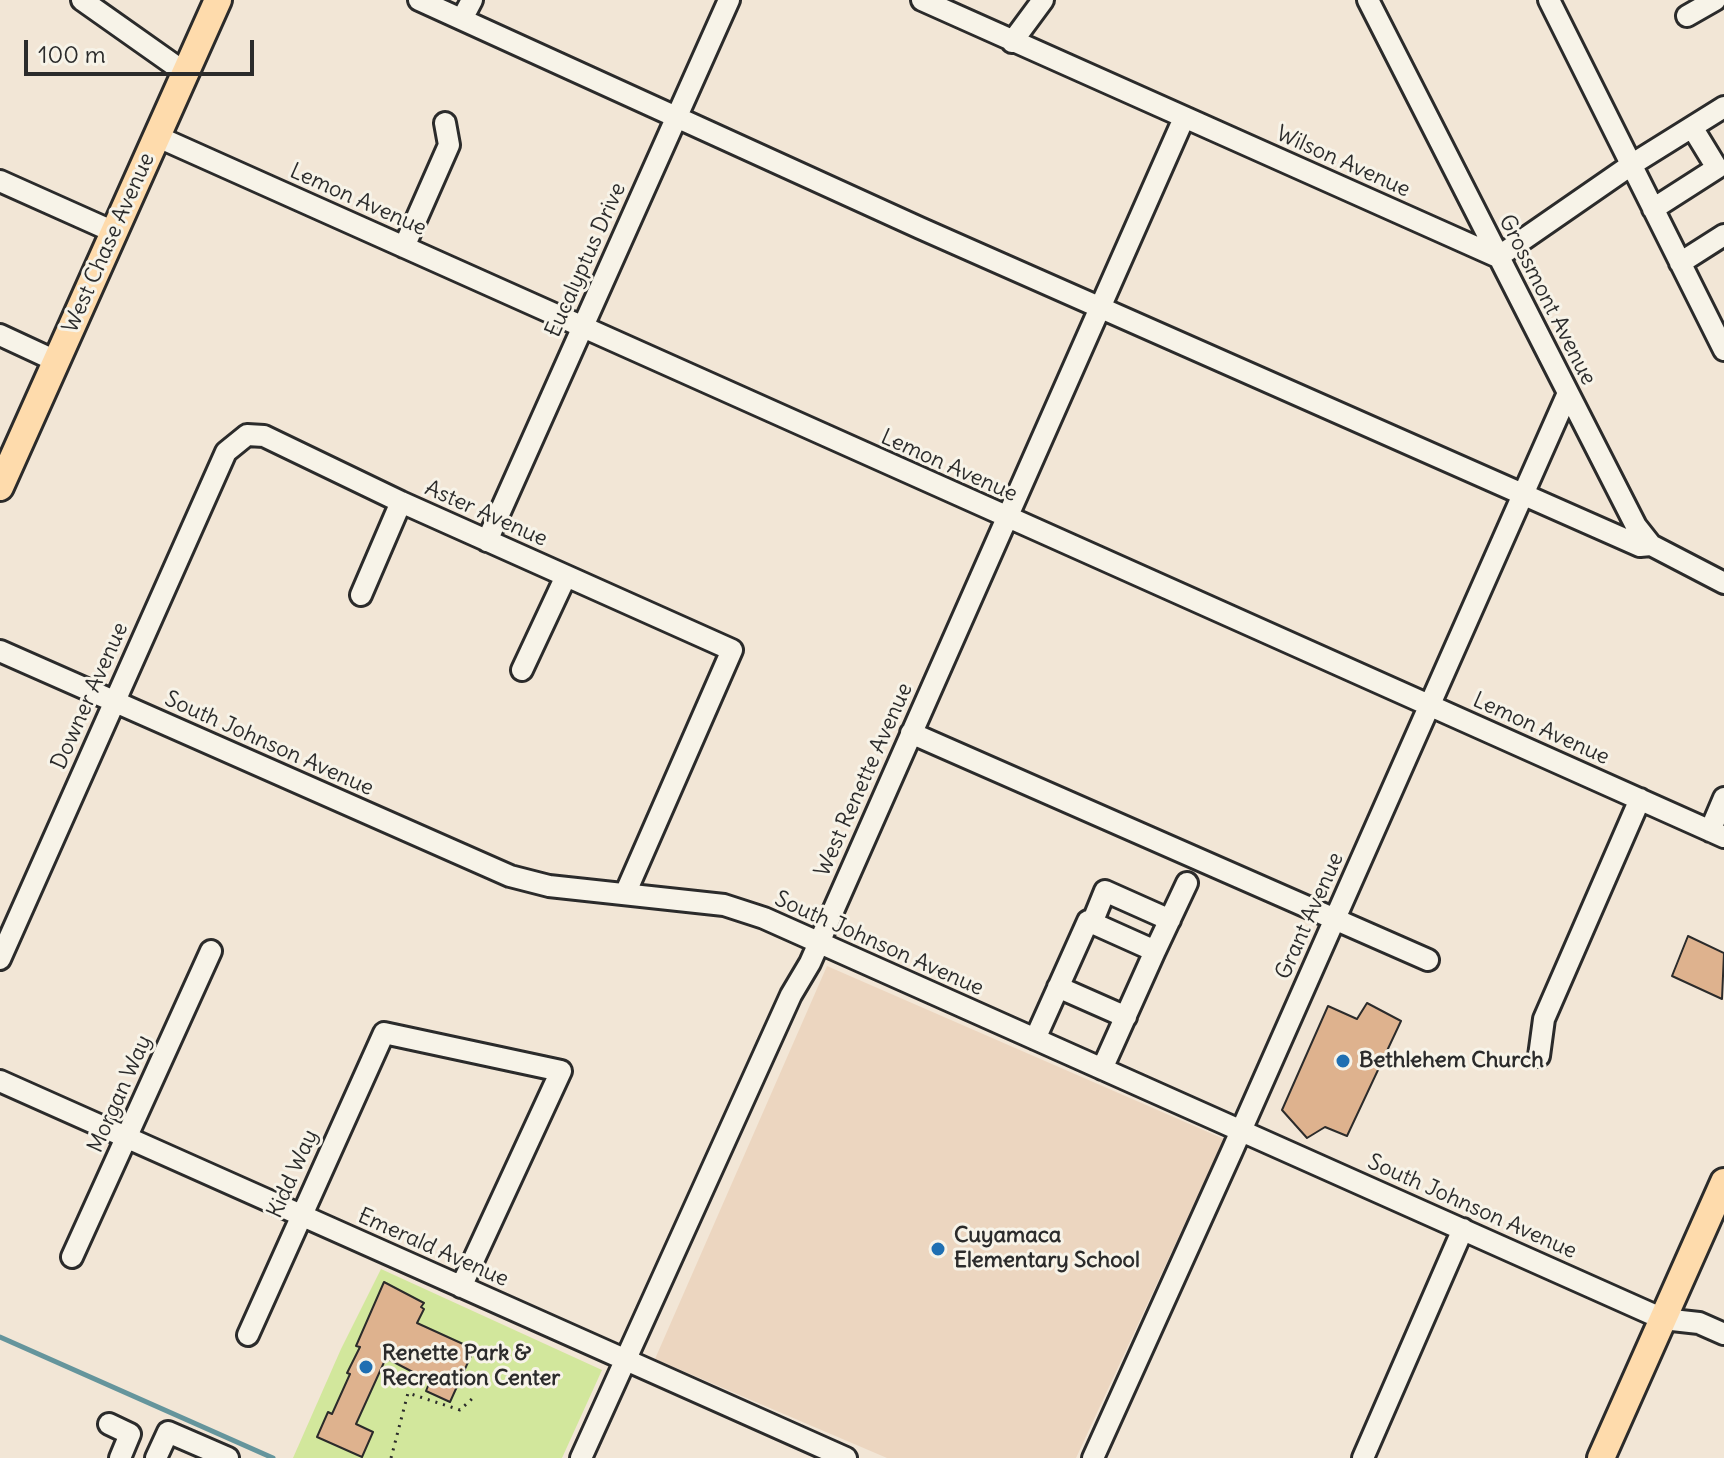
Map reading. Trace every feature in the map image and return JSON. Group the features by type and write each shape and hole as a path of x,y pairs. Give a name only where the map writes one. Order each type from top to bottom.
{"main road":[{"name":"West Chase Avenue","path":"0,487 218,0"},
{"path":"1601,1458 1724,1182"}],"street":[{"path":"82,0 184,72"},
{"path":"419,0 1099,307 1640,546 1651,545"},
{"path":"462,19 472,0"},
{"name":"Eucalyptus Drive","path":"487,541 729,0"},
{"name":"Wilson Avenue","path":"922,0 1498,257"},
{"path":"1012,42 1043,0"},
{"name":"Grossmont Avenue","path":"1368,0 1636,526 1651,545 1724,583"},
{"path":"1549,0 1724,350"},
{"path":"1687,16 1715,0"},
{"path":"1498,257 1631,165 1724,107"},
{"name":"West Renette Avenue","path":"581,1458 791,995 820,942 1184,118"},
{"path":"404,247 449,145 445,123"},
{"path":"1653,209 1717,168 1692,127"},
{"name":"Lemon Avenue","path":"156,136 1717,834"},
{"path":"0,181 114,232"},
{"path":"1680,263 1724,235"},
{"path":"0,335 56,361"},
{"name":"Grant Avenue","path":"1093,1458 1568,393"},
{"name":"Aster Avenue","path":"226,452 247,435 264,436 401,502 732,650 625,894"},
{"name":"Downer Avenue","path":"0,959 226,452"},
{"path":"361,595 401,502"},
{"path":"522,670 566,576"},
{"name":"South Johnson Avenue","path":"0,651 510,876 549,886 724,905 764,918 1663,1319 1699,1323 1724,1334"},
{"path":"911,733 1428,960"},
{"path":"1717,834 1724,798"},
{"path":"1539,1056 1544,1019 1640,799"},
{"path":"1102,1069 1187,883"},
{"path":"1092,923 1105,891 1170,920"},
{"path":"1035,1039 1088,921 1155,951"},
{"name":"Morgan Way","path":"72,1257 211,951"},
{"path":"1058,987 1126,1017"},
{"name":"Kidd Way","path":"248,1335 384,1033 561,1071 461,1287"},
{"name":"Emerald Avenue","path":"0,1081 846,1458"},
{"path":"1363,1458 1463,1229"},
{"path":"109,1424 130,1434 120,1458"},
{"path":"156,1458 168,1432 228,1458"}],"path":[{"path":"391,1458 408,1393 460,1410 475,1396"}],"shaded area":[{"name":"Cuyamaca Elementary School","path":"827,966 1224,1139 1076,1458 887,1458 655,1359"}],"green space":[{"path":"381,1269 602,1370 562,1458 293,1458 341,1349"}],"building":[{"path":"1688,936 1724,953 1722,999 1672,976"},
{"name":"Bethlehem Church","path":"1367,1003 1401,1021 1347,1136 1325,1127 1307,1138 1282,1110 1328,1006 1357,1019"},
{"name":"Renette Park & Recreation Center","path":"384,1282 424,1303 417,1323 474,1349 450,1402 426,1391 430,1381 386,1358 356,1424 373,1432 362,1457 317,1437 328,1412 332,1414 350,1374 347,1373 360,1347 356,1346"}],"waterway":[{"path":"0,1337 273,1458"}],"place":[{"name":"Bethlehem Church","path":"1343,1061"},
{"name":"Cuyamaca Elementary School","path":"938,1249"},
{"name":"Renette Park & Recreation Center","path":"366,1367"}]}
